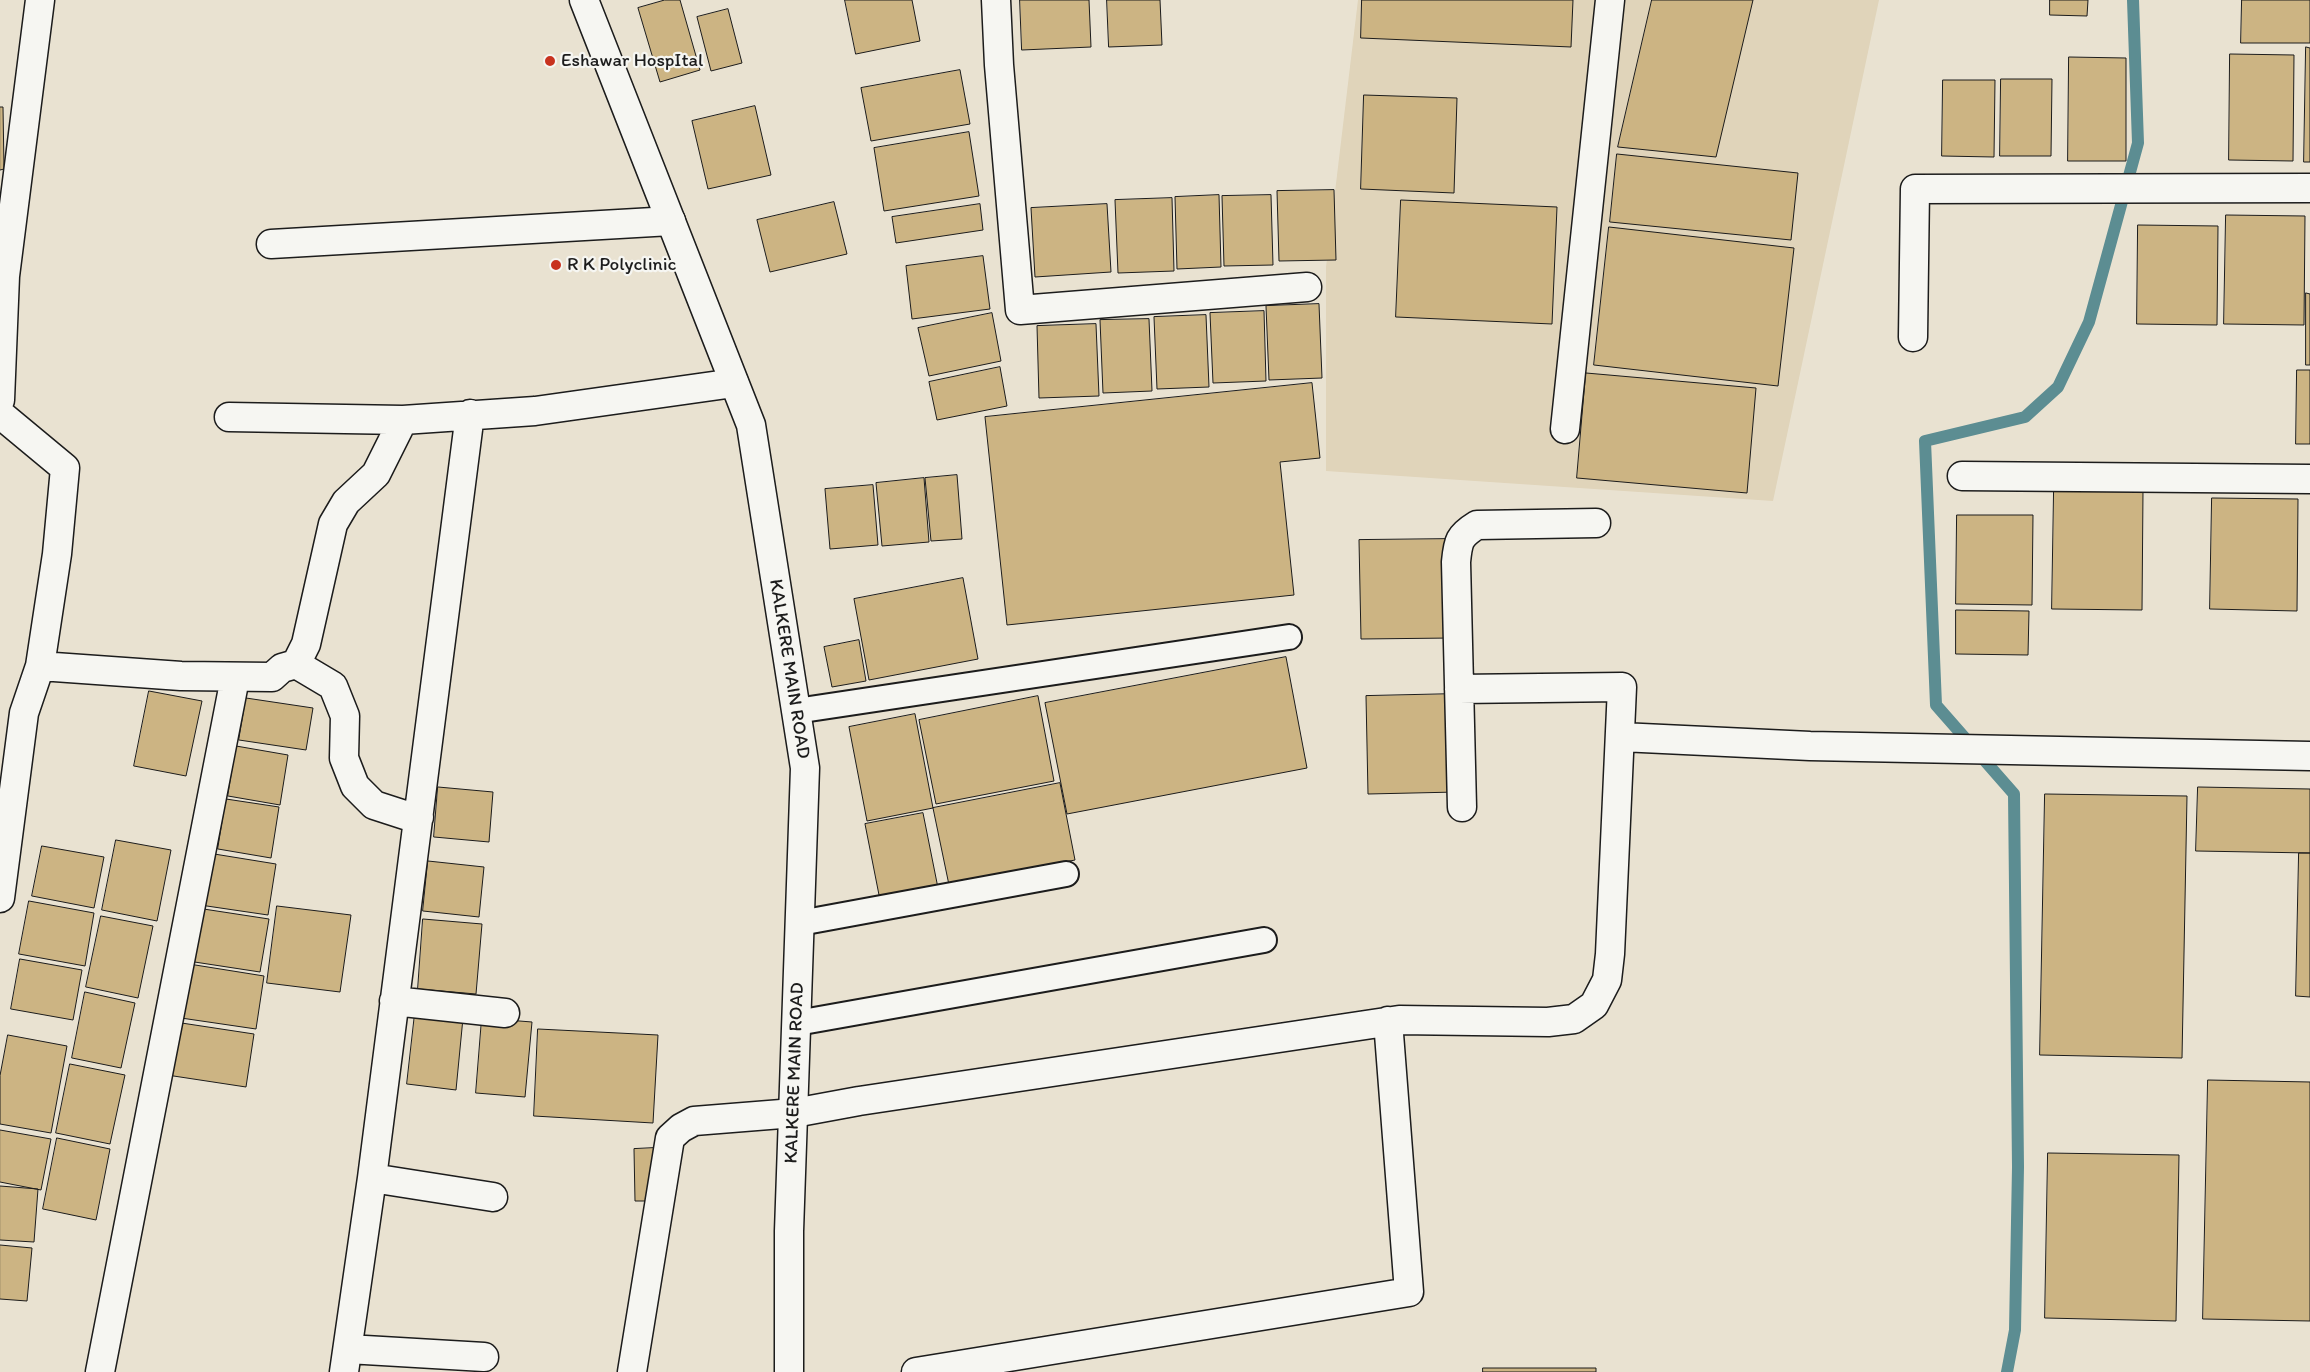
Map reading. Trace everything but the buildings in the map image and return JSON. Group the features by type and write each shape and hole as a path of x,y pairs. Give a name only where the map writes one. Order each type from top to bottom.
{"street":[{"path":"0,400 5,276 40,0"},
{"name":"KALKERE MAIN ROAD","path":"584,0 751,425 805,768 790,1231 789,1372"},
{"path":"996,0 1000,75 1020,310 1307,287"},
{"path":"1565,429 1610,0"},
{"path":"1913,337 1915,189 2310,188"},
{"path":"271,244 671,221"},
{"path":"229,417 403,420 535,411 734,382"},
{"path":"0,414 65,468 57,554 40,666 12,712 0,898"},
{"path":"470,414 372,1178 346,1361 484,1357"},
{"path":"296,664 306,644 333,524 346,502 376,474 403,420"},
{"path":"1962,476 2310,480"},
{"path":"1462,807 1457,545 1464,533 1477,525 1596,523"},
{"path":"40,666 235,678 272,677 282,668 296,664 333,686 345,716 344,758 355,786 374,805 411,817 419,817"},
{"path":"100,1372 235,678"},
{"path":"632,1372 670,1138 681,1128 694,1121 794,1113 859,1101 1388,1021 1548,1022 1574,1019 1594,1005 1607,980 1610,954 1622,687 1459,689"},
{"path":"1621,738 1810,746 2310,756"},
{"path":"394,1001 505,1013"},
{"path":"916,1372 1409,1292 1388,1021"},
{"path":"372,1178 493,1197"}],"lane":[{"path":"796,711 1289,637"},
{"path":"800,923 1066,874"},
{"path":"797,1023 1264,940"}],"shaded area":[{"path":"1358,0 1879,0 1773,501 1326,471 1326,267"}],"waterway":[{"path":"2007,1372 2015,1330 2018,1167 2014,794 1936,705 1925,441 2025,417 2058,387 2089,322 2138,143 2133,0"}],"place":[{"name":"Eshawar HospItal","path":"550,61"},
{"name":"R K Polyclinic","path":"556,265"}]}
